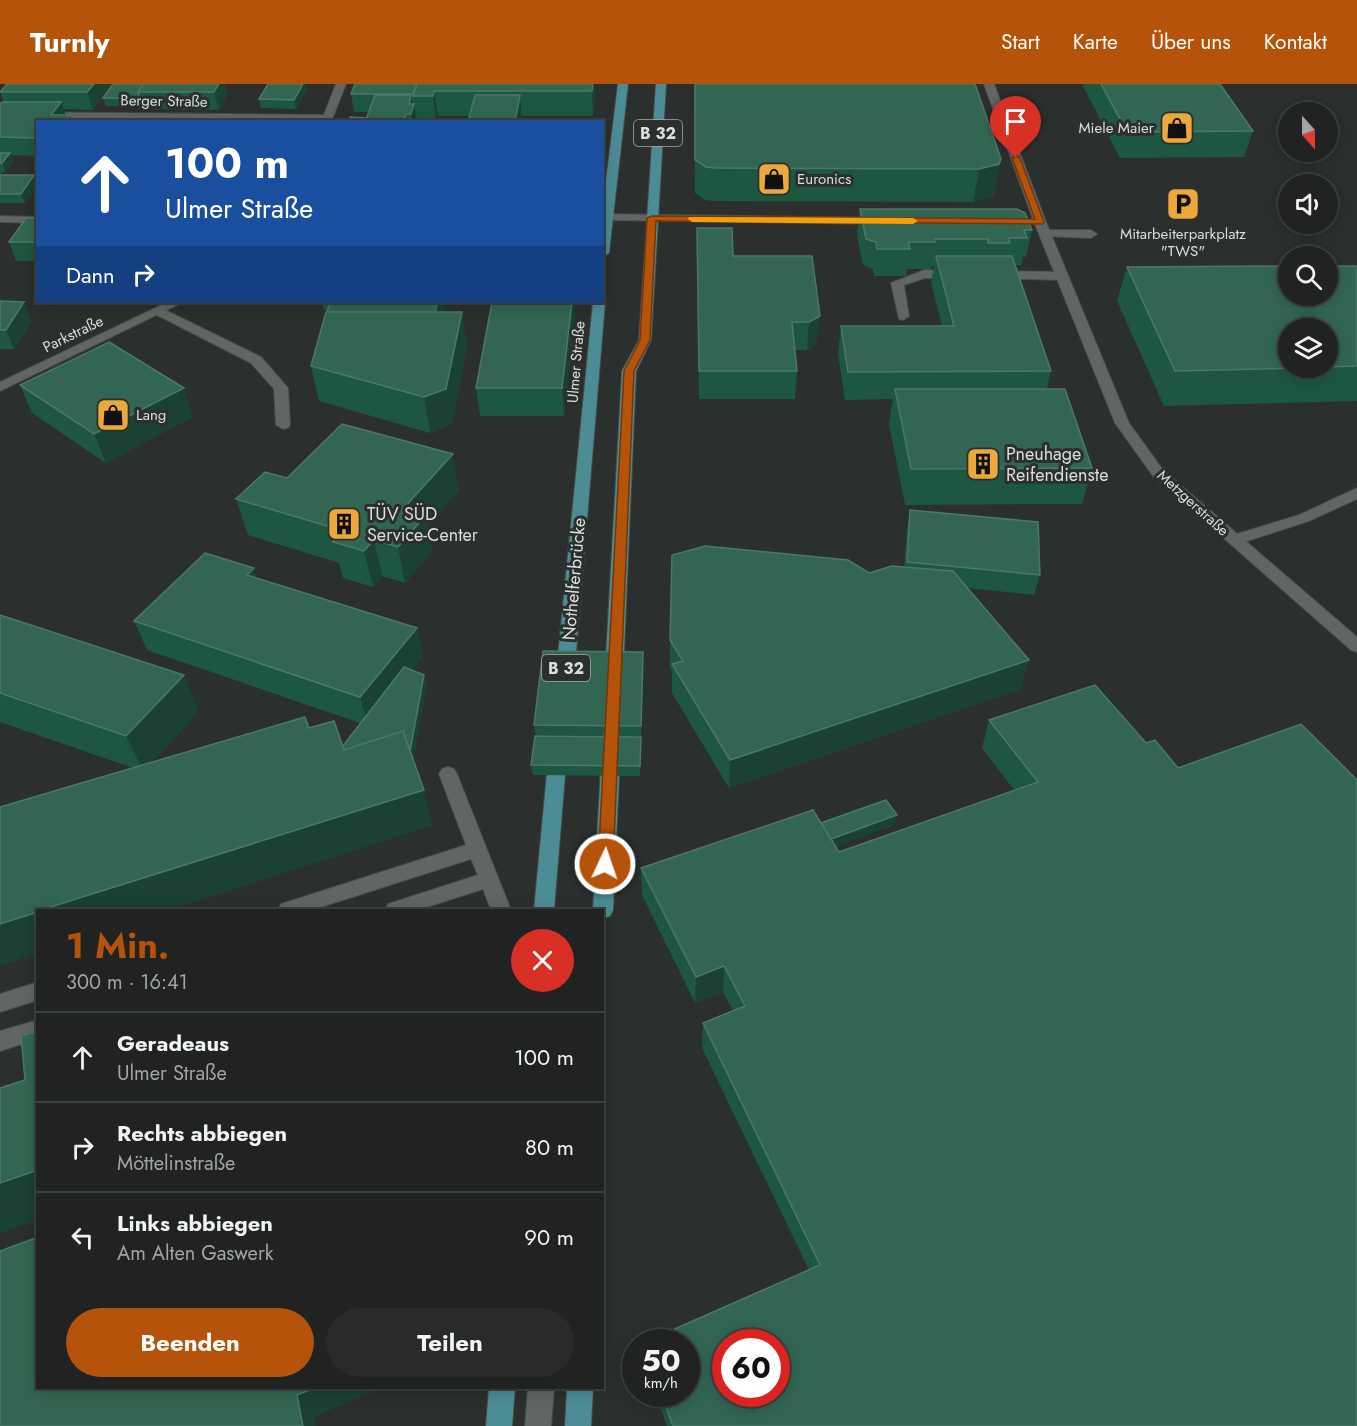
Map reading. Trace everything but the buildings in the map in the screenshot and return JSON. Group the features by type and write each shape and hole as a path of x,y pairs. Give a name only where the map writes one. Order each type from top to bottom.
{"main road":[{"name":"B 32","path":"604,235 623,84"},
{"name":"B 32","path":"603,909 629,371 645,340 661,84"},
{"name":"Ulmer Straße","path":"587,426 598,303"},
{"name":"Nothelferbrücke","path":"563,698 587,426"},
{"path":"544,909 560,733"},
{"path":"499,1426 502,1389"},
{"path":"578,1426 580,1389"}],"street":[{"name":"Berger Straße","path":"0,115 326,120 341,84"},
{"name":"Metzgerstraße","path":"989,84 1038,226 1062,276 1122,423 1158,473 1357,646"},
{"path":"605,217 897,221"},
{"path":"0,219 36,220"},
{"path":"1038,226 1091,234"},
{"path":"903,316 897,283 924,274 1062,276"},
{"name":"Parkstraße","path":"0,387 175,303"},
{"path":"159,311 256,360 281,388 283,426"},
{"path":"1235,540 1304,518 1357,493"},
{"path":"448,774 501,909"},
{"path":"291,909 477,849"},
{"path":"398,909 489,879"},
{"path":"0,1003 36,992"},
{"path":"0,1041 36,1030"},
{"path":"538,1426 541,1389"}],"slow traffic":[{"path":"692,219 913,221"}],"place":[{"name":"Miele Maier","path":"1177,128"},
{"name":"Euronics","path":"774,179"},
{"name":"Mitarbeiterparkplatz \"TWS\"","path":"1183,204"},
{"name":"Lang","path":"113,415"},
{"name":"Pneuhage Reifendienste","path":"983,464"},
{"name":"TÜV SÜD Service-Center","path":"344,524"}],"route":[{"path":"605,864 629,371 645,340 652,218 1040,222 1016,158"}]}
